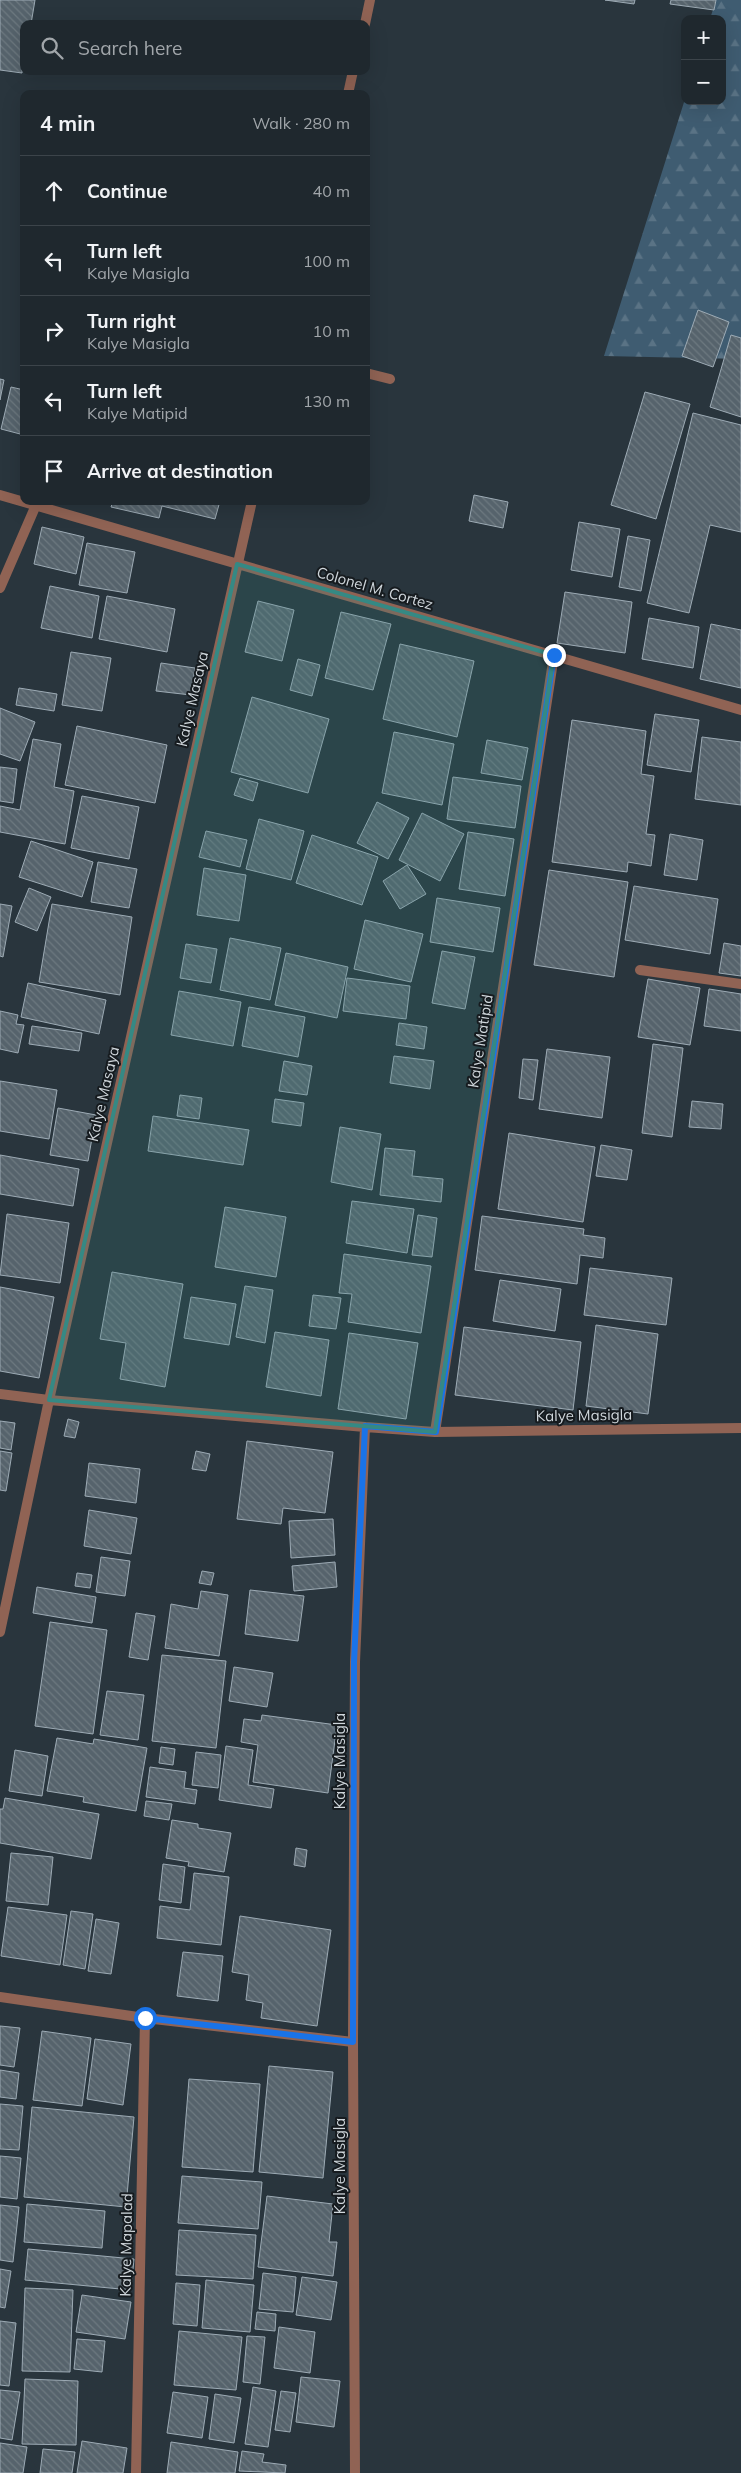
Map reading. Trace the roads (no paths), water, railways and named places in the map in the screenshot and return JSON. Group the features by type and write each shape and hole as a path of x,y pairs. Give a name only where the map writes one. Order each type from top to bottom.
{"street":[{"path":"366,20 370,0"},
{"path":"349,90 352,75"},
{"path":"370,374 390,379"},
{"name":"Colonel M. Cortez","path":"0,495 20,501"},
{"path":"0,588 36,505"},
{"name":"Colonel M. Cortez","path":"36,505 741,710"},
{"name":"Kalye Masaya","path":"0,1632 49,1400 251,505"},
{"name":"Kalye Matipid","path":"436,1432 554,655"},
{"path":"640,970 741,984"},
{"path":"0,1394 49,1400 365,1426"},
{"name":"Kalye Masigla","path":"355,2473 354,1662 365,1426 436,1432 741,1428"},
{"path":"0,1997 145,2018 353,2042"},
{"name":"Kalye Mapalad","path":"136,2473 145,2018"}]}
